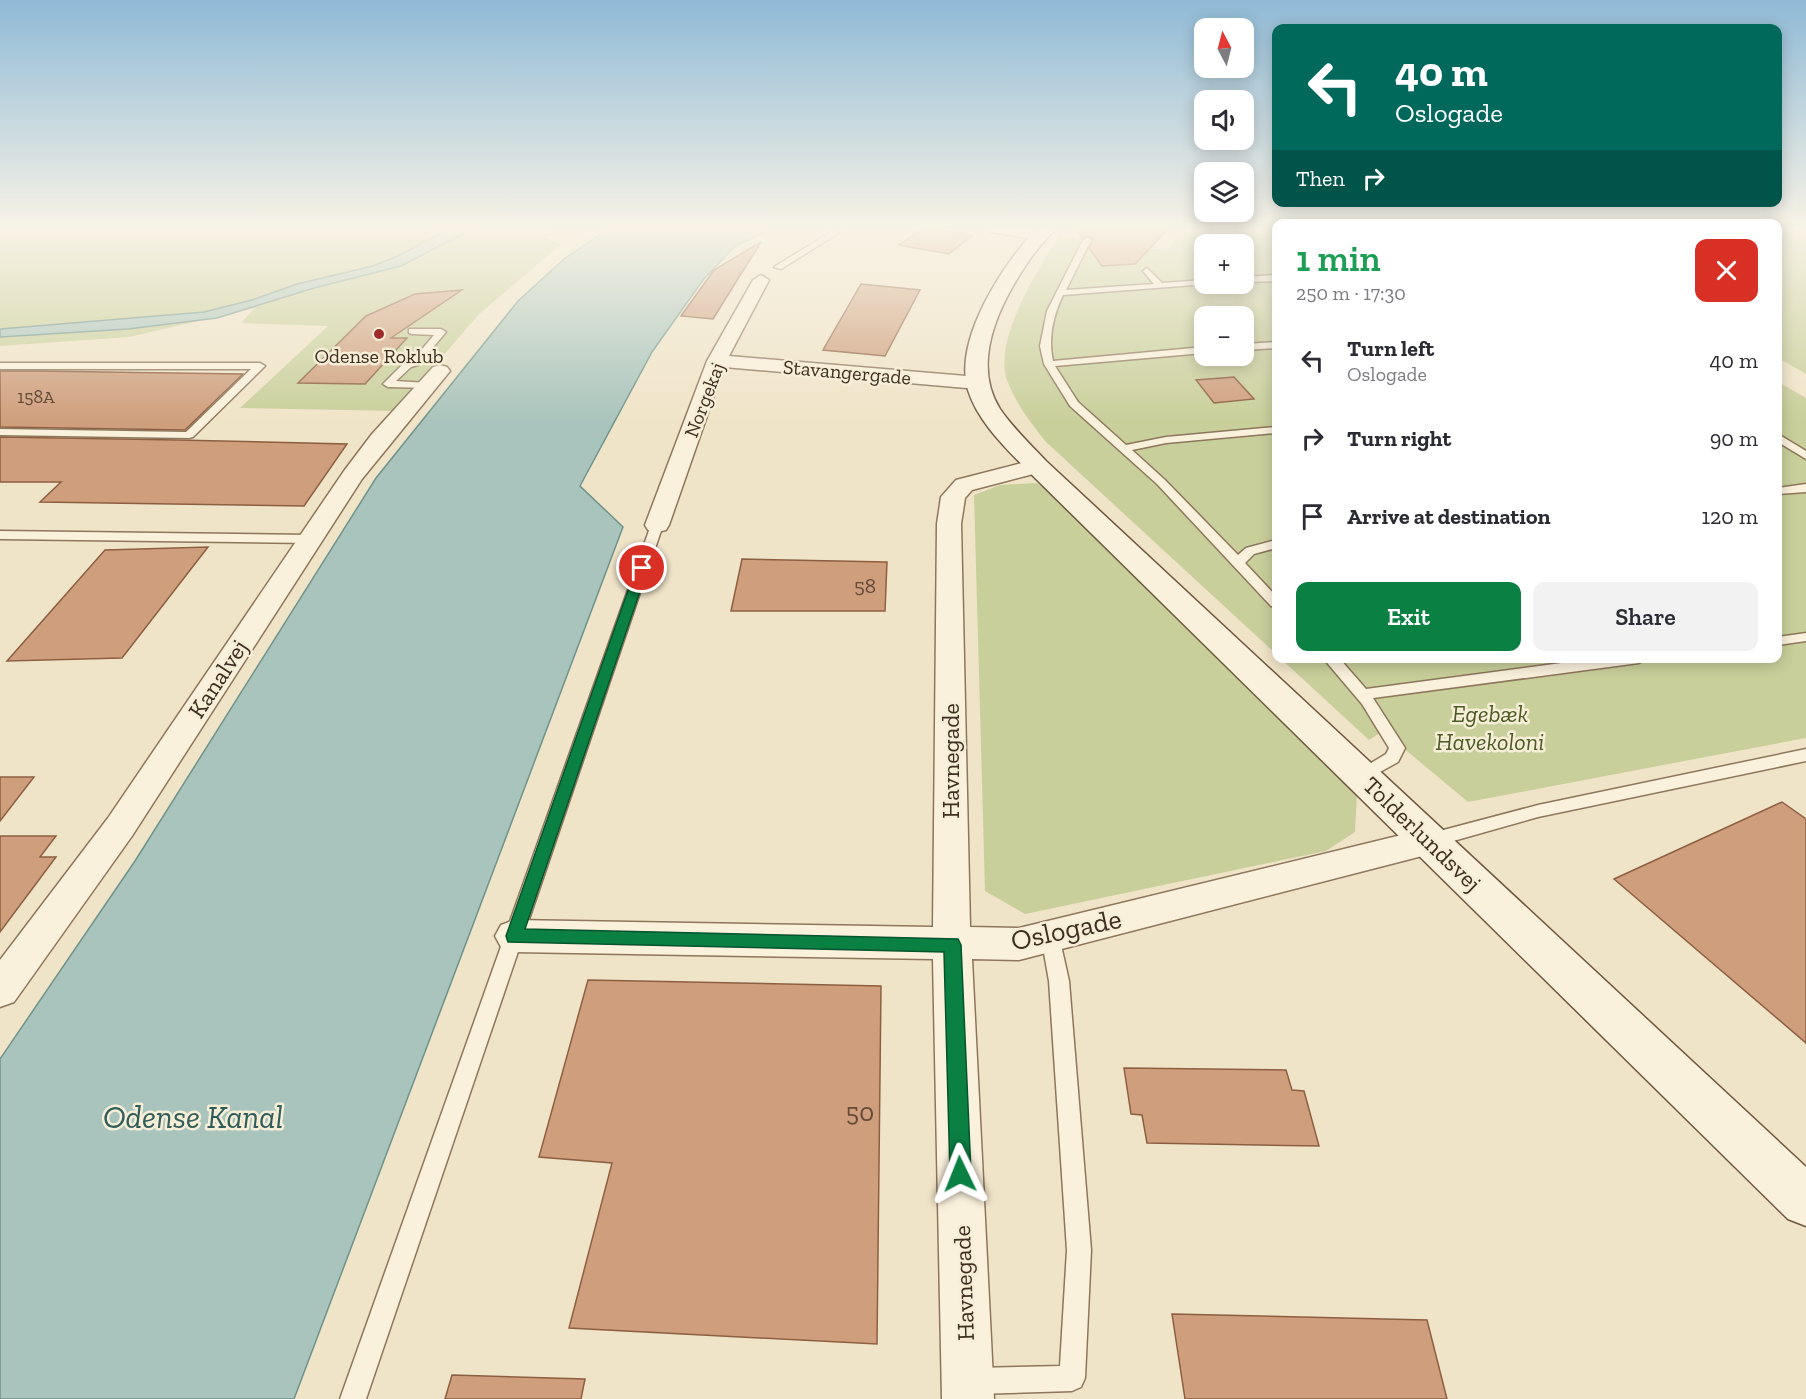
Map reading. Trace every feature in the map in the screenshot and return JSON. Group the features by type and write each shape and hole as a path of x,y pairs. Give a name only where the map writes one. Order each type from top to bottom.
{"street":[{"name":"Norgekaj","path":"657,525 717,362 754,292"},
{"path":"1000,292 982,327 975,369 978,383 995,419 1037,466"},
{"name":"Stavangergade","path":"717,362 978,383"},
{"name":"Kanalvej","path":"0,990 120,827 310,539 380,439 433,378"},
{"name":"Tolderlundsvej","path":"1037,466 1806,1201"},
{"name":"Havnegade","path":"968,1390 952,945 949,524 953,497 964,485 1037,466"},
{"name":"Oslogade","path":"514,936 952,945 1019,944 1430,841"}],"lane":[{"path":"1069,292 1059,293 1047,327 1045,346 1049,364 1074,404 1168,489 1272,599"},
{"path":"412,331 441,332 415,363 408,364 388,384 433,378"},
{"path":"1254,346 1272,345"},
{"path":"1049,364 1194,351"},
{"path":"0,366 260,366 189,435 0,432"},
{"path":"1123,449 1166,440 1272,430"},
{"path":"1782,440 1806,456"},
{"path":"1782,492 1806,489"},
{"path":"353,1399 657,525"},
{"path":"0,536 310,539"},
{"path":"1238,562 1250,551 1272,545"},
{"path":"1782,640 1806,637"},
{"path":"1335,663 1364,694 1385,723 1397,748 1392,758 1362,776"},
{"path":"1364,694 1601,663"},
{"path":"1430,841 1538,811 1806,755"},
{"path":"968,1390 1072,1378 1079,1250 1059,981 1050,936"}],"green space":[{"path":"0,292 505,292 478,315 396,411 240,408 328,326 241,323 255,308 129,337 0,346"},
{"path":"1027,292 1272,292 1272,650 1046,442 1019,405 1007,380 1004,364 1006,345"},
{"path":"1782,292 1806,292 1806,374 1782,360"},
{"name":"Egebæk Havekoloni","path":"1782,384 1806,398 1806,738 1468,802 1383,731 1369,740 1285,663 1782,663"},
{"path":"1036,483 1050,490 1357,794 1355,832 1326,851 1025,914 985,891 974,495 1000,485"}],"water":[{"path":"274,292 300,292 217,318 128,329 0,337 0,329 204,312"},
{"name":"Odense Kanal","path":"528,292 694,292 652,352 580,486 623,527 294,1399 0,1399 0,1059 135,861 376,478 518,301"}],"building":[{"path":"459,292 391,338 407,338 365,384 298,383 366,316 415,294"},
{"path":"698,292 730,292 713,319 681,316"},
{"path":"856,292 919,292 885,356 823,350"},
{"path":"0,371 243,374 185,430 0,427"},
{"path":"1234,377 1254,399 1214,403 1196,380"},
{"path":"0,437 347,444 304,506 40,502 61,482 0,482"},
{"path":"208,547 122,658 7,661 105,550"},
{"path":"742,559 887,562 885,611 731,611"},
{"path":"0,777 34,777 0,821"},
{"path":"1782,802 1806,819 1806,1043 1614,879"},
{"path":"0,836 56,836 40,857 56,857 0,932"},
{"path":"588,980 881,986 877,1344 569,1328 612,1163 539,1157"},
{"path":"1124,1068 1286,1070 1292,1090 1304,1091 1319,1146 1147,1143 1142,1115 1131,1114"},
{"path":"1172,1314 1427,1320 1447,1399 1185,1399"},
{"path":"452,1375 585,1379 581,1399 445,1399"}],"place":[{"name":"Odense Roklub","path":"379,334"}],"route":[{"path":"642,568 514,936 952,945 960,1174"}]}
